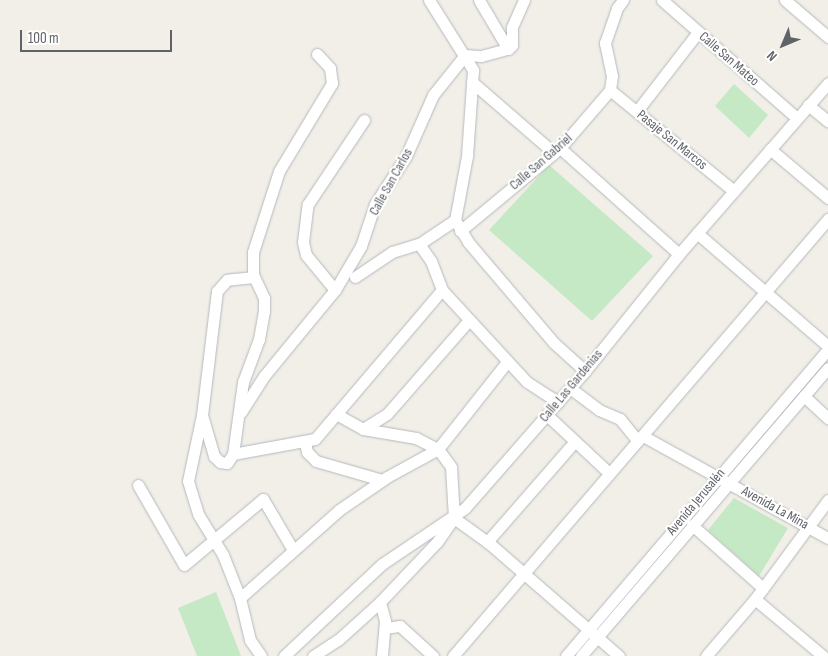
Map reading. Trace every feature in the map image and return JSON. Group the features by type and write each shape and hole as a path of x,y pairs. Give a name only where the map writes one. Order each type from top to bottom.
{"street":[{"path":"429,0 472,63 467,156 455,220 460,231 554,344 585,371"},
{"path":"479,0 508,49"},
{"path":"465,55 480,56 508,49 512,44 512,27 524,0"},
{"path":"610,90 612,76 605,44 617,8 623,0"},
{"name":"Calle San Mateo","path":"662,0 797,118"},
{"path":"789,1 828,37"},
{"path":"637,111 698,32"},
{"path":"202,415 214,456 220,462 226,463 233,454 241,412 243,382 259,339 264,311 264,298 254,277 253,252 279,171 332,83 330,68 316,54"},
{"name":"Calle San Carlos","path":"241,412 264,376 335,290 361,246 375,204 406,156 424,108 456,62 465,55"},
{"path":"472,82 557,150 679,254"},
{"name":"Calle Las Gardenias","path":"284,656 382,564 454,518 477,496 585,371 679,254 828,83"},
{"name":"Pasaje San Marcos","path":"610,90 734,191"},
{"name":"Calle San Gabriel","path":"460,231 557,150 610,90"},
{"path":"808,106 828,121"},
{"path":"335,290 306,255 304,242 308,204 364,120"},
{"path":"770,149 828,198"},
{"path":"453,656 828,219"},
{"path":"356,277 392,252 419,244 455,220"},
{"path":"697,233 828,347"},
{"path":"419,244 432,261 442,290 507,362 540,394 558,402"},
{"path":"254,277 227,280 217,290 202,415 188,481 198,514 224,555 240,598 250,640 261,656"},
{"path":"233,454 315,439 442,290"},
{"path":"363,429 387,414 469,320"},
{"name":"Avenida Jerusalén","path":"581,656 592,633 718,476 828,347"},
{"path":"240,598 340,510 382,480 438,449 507,362"},
{"name":"Avenida Jerusalén","path":"566,656 592,633 692,525 828,368"},
{"path":"570,388 599,410 620,419 640,439"},
{"path":"804,396 828,418"},
{"path":"313,656 338,640 380,602 437,542 454,518 451,467 438,449 430,442 416,438 363,429 336,414"},
{"path":"547,415 609,473"},
{"name":"Avenida La Mina","path":"640,439 718,476 828,538"},
{"path":"487,542 575,441"},
{"path":"305,442 307,452 316,461 382,480"},
{"path":"138,485 184,565 263,500 293,550"},
{"path":"706,656 755,600 828,500"},
{"path":"454,518 487,542 619,656"},
{"path":"692,525 763,588"},
{"path":"755,600 823,656"},
{"path":"380,602 385,628 382,656"},
{"path":"385,628 400,626 433,656"}],"green space":[{"path":"734,84 768,115 749,138 715,106"},
{"path":"549,165 653,256 592,321 489,230"},
{"path":"734,498 788,528 759,576 708,530"},
{"path":"216,592 241,656 197,656 178,608"}]}
